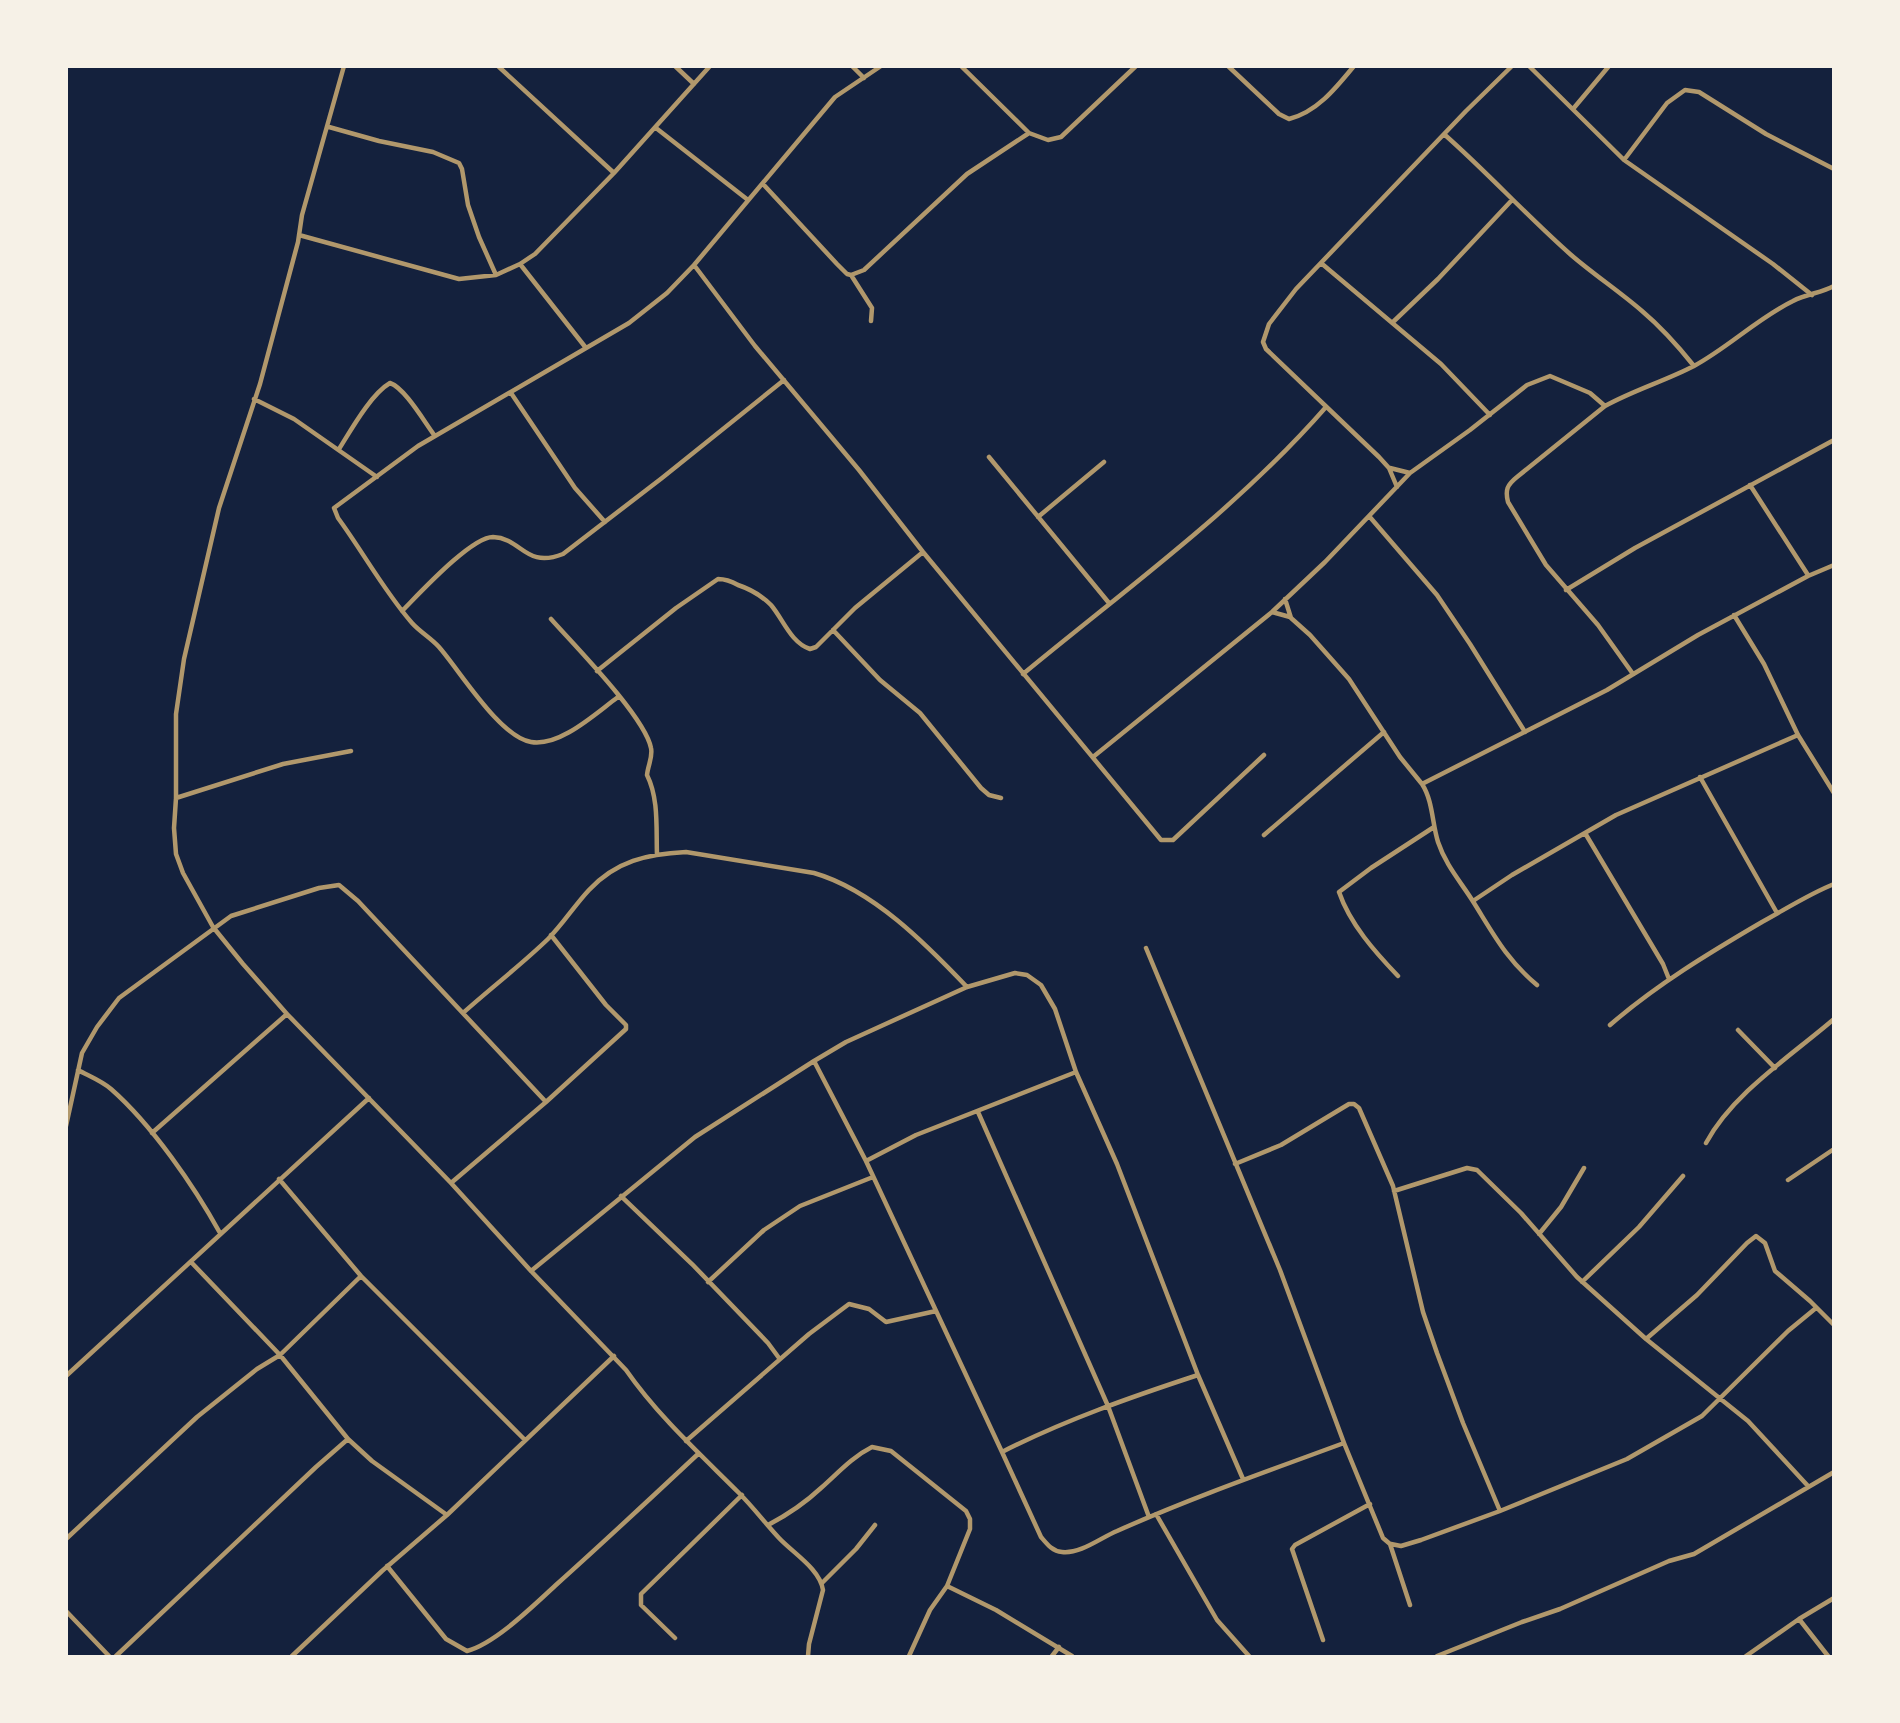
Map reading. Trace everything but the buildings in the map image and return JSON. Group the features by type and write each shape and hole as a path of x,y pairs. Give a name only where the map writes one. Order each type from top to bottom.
{"street":[{"path":"344,66 329,127 308,192 260,384 219,508 184,659 176,714 176,854 183,873 213,927 287,1014 614,1356 656,1409 698,1454 813,1570 822,1583 823,1590 808,1657"},
{"path":"498,66 614,173"},
{"path":"674,66 694,84"},
{"path":"299,235 459,279 496,275 535,254 656,128 710,66"},
{"path":"852,66 864,78"},
{"path":"618,696 566,733 549,741 533,743 520,739 495,716 438,646 413,625 335,511 336,505 435,436 641,314 667,293 694,265 835,97 881,66"},
{"path":"961,66 1029,133 1048,140 1060,137 1136,66"},
{"path":"1228,66 1279,114 1289,119 1305,115 1339,85 1354,66"},
{"path":"1397,487 1389,468 1266,349 1263,342 1269,324 1296,289 1512,66"},
{"path":"1529,66 1624,160 1773,264 1812,295"},
{"path":"1573,109 1609,66"},
{"path":"1624,160 1667,103 1685,90 1699,92 1766,134 1833,169"},
{"path":"329,127 432,152 459,163 472,216 496,275"},
{"path":"656,128 748,200"},
{"path":"851,275 864,270 967,174 1029,133"},
{"path":"1445,135 1578,261 1643,312 1676,344 1693,366"},
{"path":"763,184 837,264 851,275 872,308 871,321"},
{"path":"1393,322 1438,279 1512,200"},
{"path":"1321,263 1464,385 1490,415"},
{"path":"520,264 586,348"},
{"path":"694,265 747,336 1155,835 1166,842 1173,840 1264,755"},
{"path":"1633,674 1598,625 1546,565 1508,502 1506,489 1517,477 1605,406 1628,393 1693,366 1796,299 1833,286"},
{"path":"1093,757 1272,612 1410,473 1527,385 1550,376 1590,393 1605,406"},
{"path":"402,611 464,552 482,540 491,537 502,539 533,557 553,558 575,546 784,380"},
{"path":"339,449 366,409 390,383 402,392 435,436"},
{"path":"511,393 575,488 605,522"},
{"path":"254,398 294,419 377,477"},
{"path":"1023,674 1142,579 1259,479 1326,407"},
{"path":"1566,590 1635,548 1833,440"},
{"path":"989,457 1109,603"},
{"path":"1038,517 1104,462"},
{"path":"1389,468 1410,473"},
{"path":"1750,485 1808,576"},
{"path":"1369,516 1437,595 1525,732"},
{"path":"597,671 676,608 718,579 744,587 770,604 795,639 804,647 816,647 883,584 923,552"},
{"path":"1422,784 1607,690 1734,615 1833,565"},
{"path":"1285,599 1291,618"},
{"path":"1272,612 1291,618 1349,679 1400,757 1422,784 1445,860 1504,952 1537,985"},
{"path":"1734,615 1764,664 1798,735 1833,793"},
{"path":"551,619 628,706 652,750 647,775 652,784 655,804 657,855"},
{"path":"834,630 880,680 920,713 981,788 989,795 1001,798"},
{"path":"1264,835 1384,732"},
{"path":"1473,901 1512,875 1616,815 1798,735"},
{"path":"177,798 283,764 351,751"},
{"path":"1700,777 1777,913"},
{"path":"1398,976 1373,950 1357,927 1339,892 1434,827"},
{"path":"1585,833 1664,964 1669,979"},
{"path":"463,1013 551,935 589,890 605,876 627,861 685,852 832,878 876,906 926,944 967,988"},
{"path":"1610,1025 1646,994 1669,979 1777,913 1833,884"},
{"path":"66,1126 82,1054 118,998 231,916 318,888 339,885 358,901 546,1102"},
{"path":"451,1183 626,1029 626,1025 551,935"},
{"path":"1146,948 1280,1270 1344,1443 1384,1538 1390,1544 1410,1605"},
{"path":"531,1271 695,1138 814,1060 846,1042 967,988 1015,973 1035,979 1055,1009 1076,1072 1117,1164 1198,1375 1243,1479"},
{"path":"152,1133 287,1014"},
{"path":"1706,1143 1726,1112 1833,1019"},
{"path":"1738,1030 1775,1068"},
{"path":"814,1060 866,1161 1033,1522 1051,1548 1061,1552 1077,1551 1156,1514 1344,1443"},
{"path":"78,1070 112,1089 152,1133 190,1184 220,1234"},
{"path":"866,1161 916,1135 1076,1072"},
{"path":"66,1376 369,1098"},
{"path":"1235,1164 1281,1145 1349,1104 1359,1108 1394,1192 1423,1312 1462,1423 1500,1511"},
{"path":"978,1112 1108,1406 1149,1517"},
{"path":"1788,1180 1833,1149"},
{"path":"1394,1192 1472,1168 1499,1190 1582,1282 1646,1339 1748,1421 1808,1486"},
{"path":"1539,1234 1561,1207 1584,1168"},
{"path":"1582,1282 1639,1227 1683,1176"},
{"path":"708,1282 764,1230 800,1206 873,1177"},
{"path":"279,1179 361,1276 525,1440"},
{"path":"621,1196 692,1264 768,1343 779,1358"},
{"path":"1646,1339 1697,1295 1756,1236 1765,1243 1775,1271 1833,1325"},
{"path":"191,1262 280,1355 348,1439 372,1461 447,1515"},
{"path":"66,1539 197,1417 257,1369 280,1355 361,1276"},
{"path":"686,1441 779,1358 849,1304 869,1309 886,1322 936,1311"},
{"path":"1390,1544 1401,1546 1420,1540 1500,1511 1627,1459 1702,1416 1788,1331 1816,1308"},
{"path":"292,1657 387,1566 447,1515 614,1356"},
{"path":"1002,1452 1151,1389 1198,1375"},
{"path":"116,1657 348,1439"},
{"path":"768,1525 788,1514 852,1459 872,1447 891,1451 959,1505 970,1519 970,1529 947,1586 930,1610 909,1657"},
{"path":"387,1566 446,1639 460,1649 475,1649 531,1608 698,1454"},
{"path":"1437,1656 1560,1609 1669,1561 1694,1555 1833,1472"},
{"path":"675,1638 641,1605 641,1594 741,1495"},
{"path":"1323,1640 1292,1549 1370,1504"},
{"path":"1156,1514 1217,1620 1249,1657"},
{"path":"822,1583 848,1558 875,1525"},
{"path":"947,1586 996,1610 1072,1657"},
{"path":"1746,1657 1833,1598"},
{"path":"66,1611 109,1657"},
{"path":"1799,1619 1828,1657"},
{"path":"1052,1657 1059,1647"}]}
